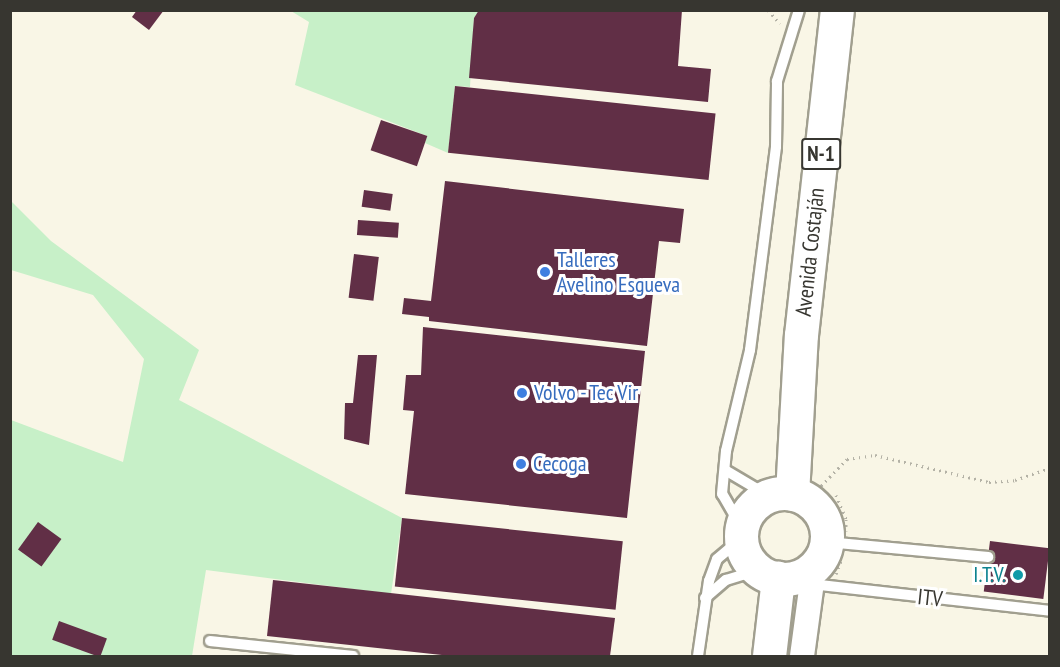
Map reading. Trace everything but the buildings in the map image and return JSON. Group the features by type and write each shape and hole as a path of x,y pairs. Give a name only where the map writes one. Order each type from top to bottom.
{"highway":[{"name":"Avenida Costaján","path":"789,496 801,335 837,10"},
{"path":"789,496 822,515 817,564 791,578 768,574 744,550 741,533 756,503 789,496"},
{"path":"768,574 768,657"}],"street":[{"path":"802,657 817,564"}],"lane":[{"name":"Avenida Costaján","path":"741,533 722,494 752,339 776,147 777,81 799,10"},
{"path":"725,470 789,496"},
{"path":"698,657 705,598 717,559 741,533"},
{"name":"ITV","path":"817,564 988,557"},
{"name":"ITV","path":"817,564 1050,611"},
{"path":"705,598 726,580 768,574"},
{"path":"210,641 353,657"}],"path":[{"path":"789,496 848,459 875,455 989,482 1015,480 1050,468"}],"green space":[{"path":"291,11 479,11 474,18 470,87 455,86 448,153 425,143 427,136 295,85 309,22"},
{"path":"10,200 51,241 199,350 179,400 402,518 391,594 206,570 192,656 11,656 11,420 123,462 144,359 93,295 11,270"}],"place":[{"name":"Talleres Avelino Esgueva","path":"545,272"},
{"name":"Volvo - Tec Vir","path":"522,393"},
{"name":"Cecoga","path":"521,464"},
{"name":"I.T.V.","path":"1018,575"}]}
